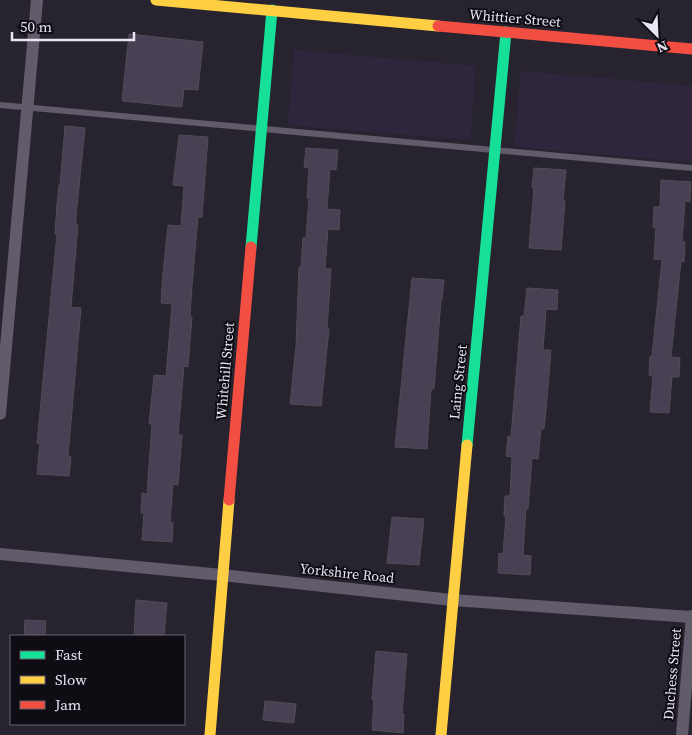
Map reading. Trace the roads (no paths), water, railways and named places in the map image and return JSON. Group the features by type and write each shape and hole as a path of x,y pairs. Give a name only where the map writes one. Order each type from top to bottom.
{"street":[{"path":"0,414 37,0"},
{"name":"Whittier Street","path":"156,0 692,49"},
{"name":"Whitehill Street","path":"210,735 222,575 272,10"},
{"name":"Laing Street","path":"441,735 506,32"},
{"name":"Yorkshire Road","path":"0,554 222,575 452,600 692,617"},
{"name":"Duchess Street","path":"682,735 692,617"}],"lane":[{"path":"0,105 692,168"}]}
